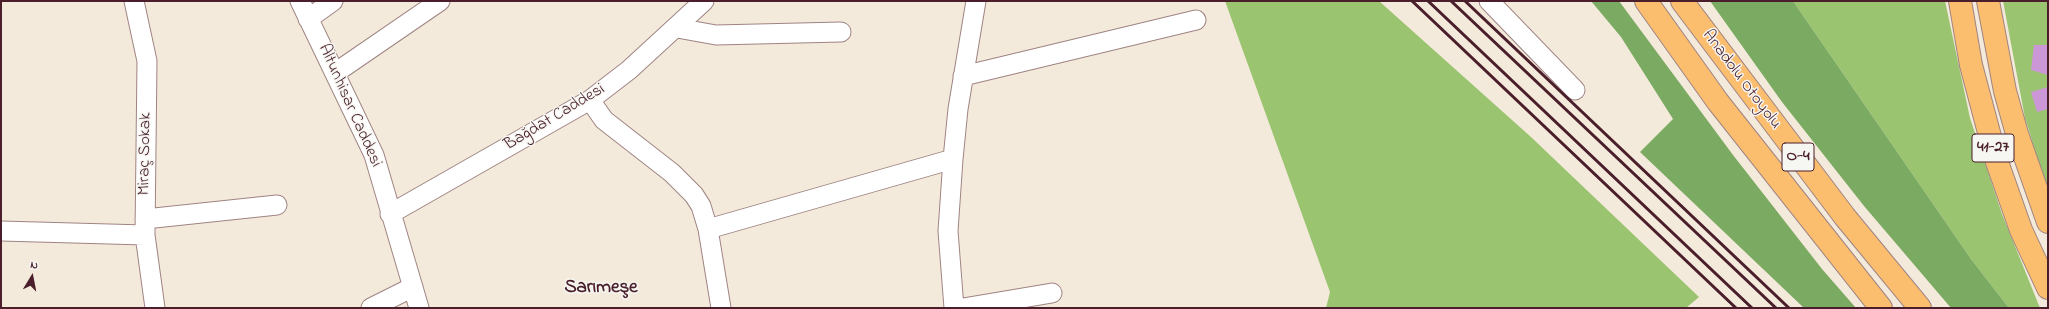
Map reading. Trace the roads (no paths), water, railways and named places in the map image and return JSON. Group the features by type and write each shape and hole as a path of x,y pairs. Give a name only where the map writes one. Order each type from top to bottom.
{"highway":[{"name":"Anadolu Otoyolu","path":"1646,1 1718,102 1881,308"},
{"name":"Anadolu Otoyolu","path":"1682,1 1845,217 1920,308"},
{"name":"41-27","path":"1960,1 1971,65 1996,159 2022,230 2048,288"},
{"path":"1988,1 2005,91 2017,134 2048,222"}],"street":[{"name":"Miraç Sokak","path":"134,1 147,61 145,227 155,308"},
{"name":"Altunhisar Caddesi","path":"300,1 374,155 390,214 419,308"},
{"path":"308,19 333,1"},
{"path":"335,73 440,1"},
{"name":"Bağdat Caddesi","path":"390,214 590,100 629,70 677,28 704,1"},
{"path":"954,308 948,231 953,159 963,76 976,1"},
{"path":"1489,1 1575,90"},
{"path":"963,76 1196,20"},
{"path":"677,28 716,35 841,32"},
{"path":"590,100 604,120 662,165 685,185 701,206 708,229 721,308"},
{"path":"708,229 953,159"},
{"path":"1,232 145,227 277,205"},
{"path":"371,308 413,287"},
{"path":"963,308 1052,293"}],"railway":[{"path":"1412,1 1736,308"},
{"path":"1428,1 1752,308"},
{"path":"1451,1 1776,308"},
{"path":"1465,1 1789,308"}],"district":[{"name":"Sarımeşe","path":"601,289"}]}
